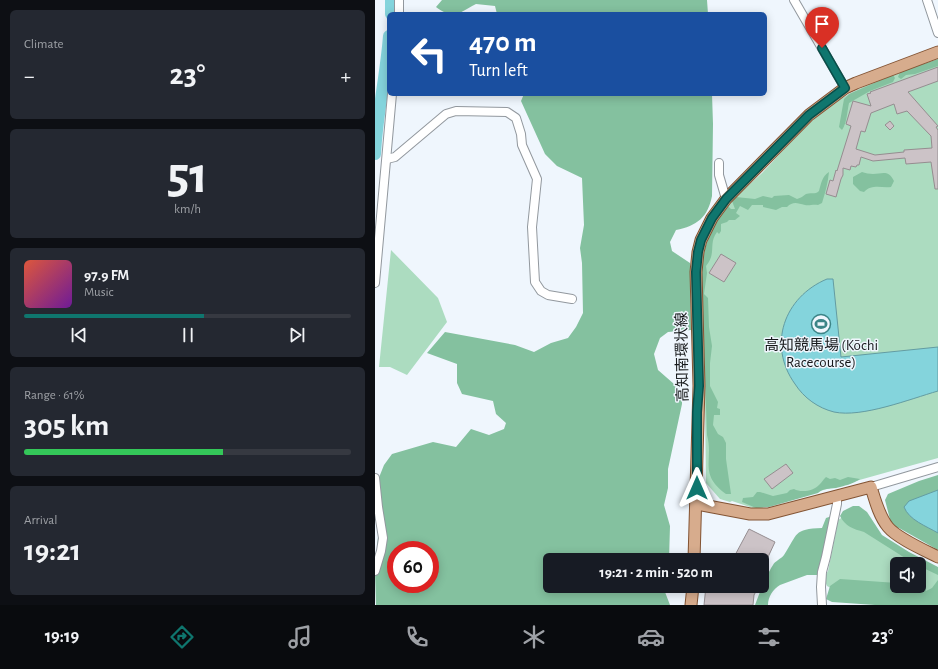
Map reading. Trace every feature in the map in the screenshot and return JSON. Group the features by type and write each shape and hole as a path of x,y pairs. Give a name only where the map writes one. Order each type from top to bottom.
{"main road":[{"name":"高知南環状線","path":"695,553 697,412 699,386 696,262 703,233 726,199 809,115 845,88 883,72 938,52"},
{"path":"697,504 748,513 768,514 871,487 879,511 888,527 899,536 938,558"},
{"path":"691,605 692,593"}],"street":[{"path":"399,0 399,12"},
{"path":"794,0 845,88"},
{"path":"927,0 938,33"},
{"path":"375,283 392,96"},
{"path":"387,159 395,158 446,114 456,111 507,112 516,118 521,134 521,145 537,179 532,227 535,282 541,291 548,295 572,299"},
{"path":"719,163 719,175 726,199"},
{"path":"871,487 938,467"},
{"path":"375,478 377,507 383,538 375,571"},
{"path":"822,605 822,572 832,528 837,496"}],"green space":[{"path":"442,0 707,0 708,12 496,12 495,6 476,4 462,12 444,12 436,7"},
{"path":"938,59 938,66 915,74 906,75 901,79 898,77 900,72"},
{"name":"高知競馬場 (Kōchi Racecourse)","path":"938,60 938,458 756,509 732,501 730,502 720,499 706,483 703,259 713,227 735,198 762,173 789,143 828,108 862,87"},
{"path":"893,75 895,78 893,82 870,91 849,103 846,121 842,130 839,127 844,99 849,94"},
{"path":"523,96 712,96 712,196 708,210 696,223 676,230 670,242 672,251 690,263 691,330 668,332 660,338 654,354 658,370 674,384 682,398 668,469 668,488 664,505 670,526 669,553 543,553 543,593 665,593 670,605 376,605 375,572 379,525 375,515 375,493 376,485 384,465 392,454 433,442 456,447 471,429 489,435 504,429 506,423 496,414 493,401 462,394 457,383 457,364 427,353 445,332 515,345 534,352 551,343 568,338 576,327 583,313 582,263 580,248 584,225 582,178 557,166 545,154 521,101"},
{"path":"829,172 822,203 818,205 805,205 793,203 787,207 782,207 776,210 763,207 763,205 752,205 748,210 740,206 736,213 740,216 735,220 729,220 721,224 721,231 719,234 717,232 714,236 711,257 706,266 707,273 704,294 708,298 709,327 712,346 710,386 718,402 717,408 720,409 720,415 714,415 713,425 718,434 723,437 726,443 726,459 731,494 726,494 717,487 712,480 709,466 703,295 701,283 701,271 705,248 714,225 721,215 728,206 731,209 735,209 732,201 736,197 755,199 763,196 772,198 774,196 789,195 797,199 801,198 806,194 816,193 819,191 823,178"},
{"path":"862,172 887,174 892,177 894,181 891,187 873,187 864,192 860,191 853,184 853,177"},
{"path":"391,250 438,298 447,322 407,375 390,367 379,367"},
{"path":"938,475 938,550 899,528 892,527 885,500 888,494"},
{"path":"826,477 840,480 848,477 860,479 845,486 824,489 818,493 769,507 756,508 742,502 743,498 753,497 757,492 773,496 787,493 794,489 800,491 811,490 817,487"},
{"path":"853,506 859,506 867,512 882,535 919,557 904,557 864,532 847,525 840,516 843,511"},
{"path":"832,516 819,575 807,575 780,585 771,594 768,605 755,605 760,593 769,593 769,572 774,564 784,555 797,534 801,531 822,528 826,518"},
{"path":"843,517 909,557 890,557 890,592 833,589 827,586 825,582 838,520"},
{"path":"926,561 938,567 938,575 926,569"},
{"path":"926,567 938,574 938,595 903,593 926,593"},
{"path":"840,579 890,583 890,593 926,593 926,591 932,588 938,580 938,605 875,605 832,602 826,599 830,586"}],"water":[{"path":"827,279 833,279 841,357 938,347 938,391 886,407 845,413 834,412 822,408 803,394 795,384 787,369 782,354 781,338 784,324 791,310 800,298 812,287"},
{"path":"938,490 938,533 910,516 904,507 909,501"}],"building":[{"path":"938,67 938,81 908,92 938,126 936,127 938,130 938,189 935,189 931,162 906,164 905,158 873,161 861,157 859,165 856,167 851,166 850,170 843,168 843,175 836,197 826,194 830,180 833,181 836,170 837,171 851,126 846,124 853,101 871,106 867,94 871,93 870,92","holes":["894,104 897,114 907,111 931,136 932,148 904,150 904,152 875,155 856,149 861,131 865,132 871,113"]},
{"path":"890,121 894,126 890,130 885,125"},
{"path":"721,254 736,263 724,282 709,273"},
{"path":"786,464 793,473 772,489 764,479"},
{"path":"749,529 775,542 769,555 769,553 736,553"},
{"path":"705,593 755,593 753,605 704,605"}],"waterway":[{"path":"391,0 391,12"},
{"path":"375,154 387,55"}],"place":[{"name":"高知競馬場 (Kōchi Racecourse)","path":"821,324"}],"route":[{"path":"697,488 697,412 699,386 696,262 699,247 703,233 726,199 809,115 845,88 822,48"}]}
